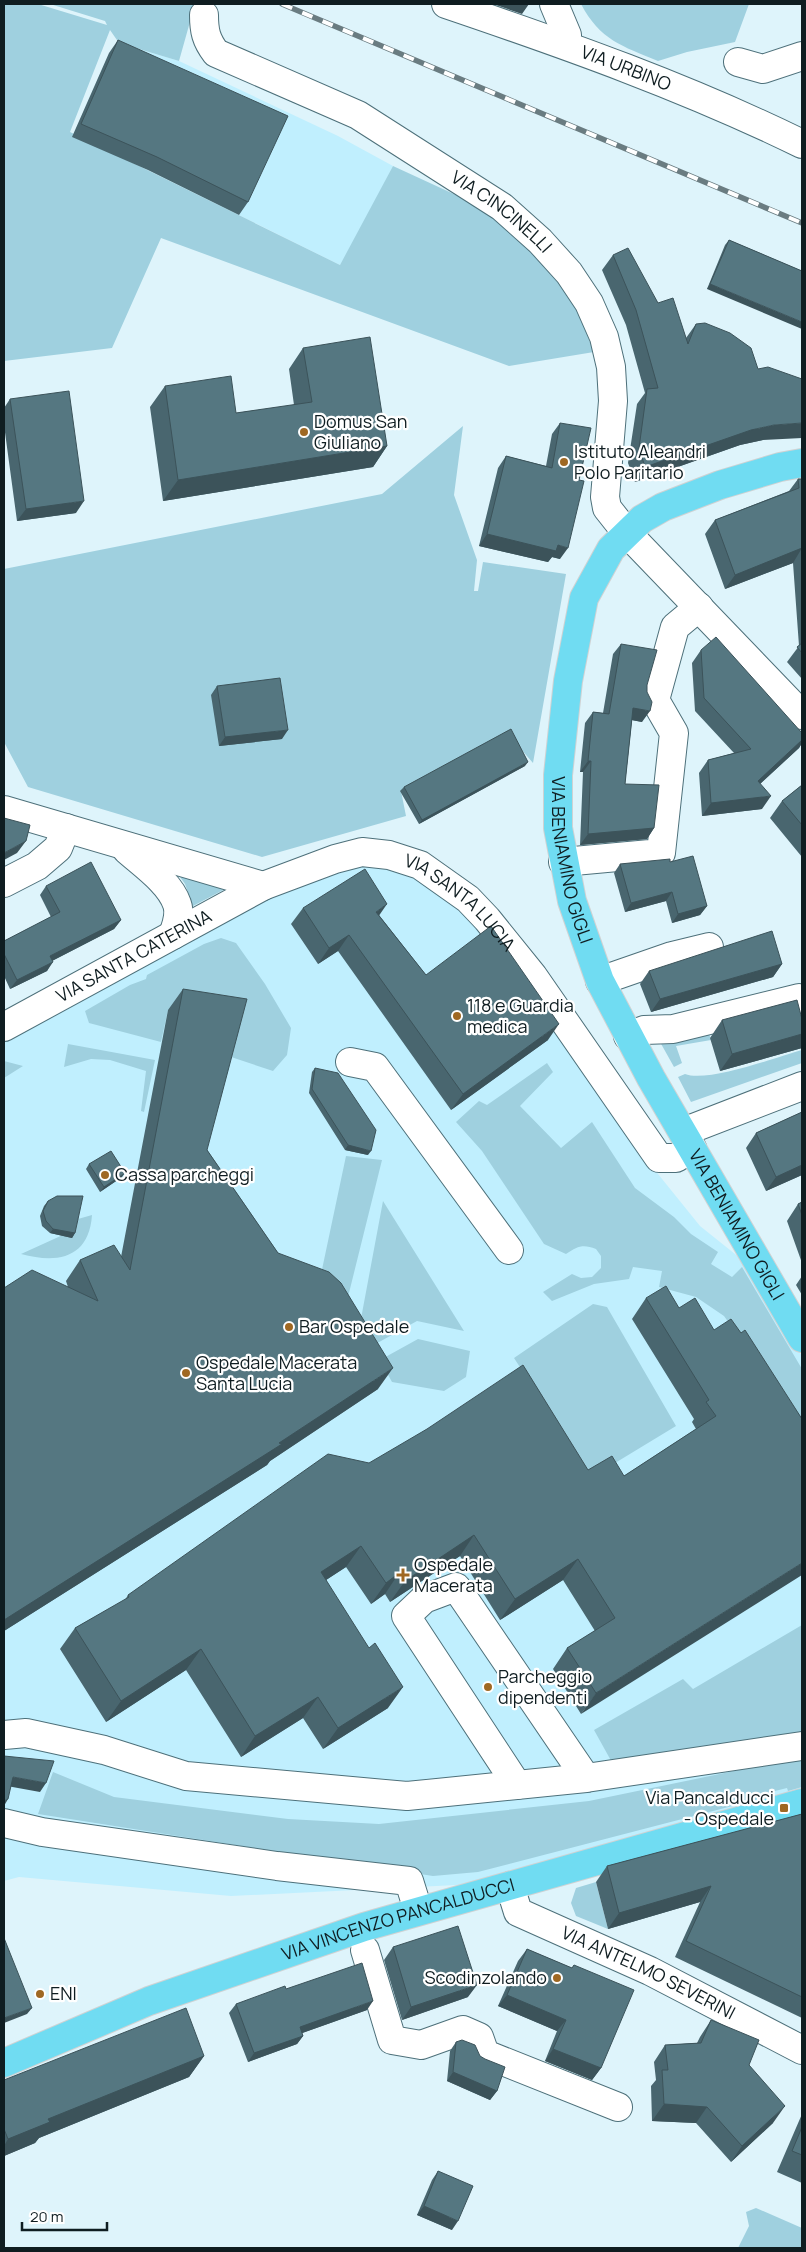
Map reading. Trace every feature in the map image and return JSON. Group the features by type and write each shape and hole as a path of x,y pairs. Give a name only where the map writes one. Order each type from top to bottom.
{"main road":[{"name":"VIA BENIAMINO GIGLI","path":"802,463 780,467 720,485 663,507 642,518 611,549 584,598 568,681 558,775 558,828 563,862 572,901 600,981 628,1036 802,1338"},
{"name":"VIA VINCENZO PANCALDUCCI","path":"4,2063 149,2001 364,1927 418,1910 510,1886 802,1803"}],"street":[{"name":"VIA URBINO","path":"446,4 565,44 744,116 802,144"},
{"path":"554,4 567,35 565,44"},
{"name":"VIA CINCINELLI","path":"204,15 204,32 216,53 358,115 502,207 540,242 569,273 589,304 604,337 611,367 613,400 606,497 607,508 626,532 802,715"},
{"path":"738,62 763,69 802,56"},
{"path":"563,862 661,853 674,733 655,700 675,627 699,607"},
{"path":"4,810 30,816 124,847 263,886"},
{"path":"4,883 38,866 58,848 66,828"},
{"path":"124,847 168,889 178,905 179,919 173,935"},
{"name":"VIA SANTA LUCIA","path":"263,886 335,859 362,852 389,855 420,865 468,899 522,961 659,1158 676,1158 688,1140"},
{"name":"VIA SANTA CATERINA","path":"4,1027 263,886"},
{"path":"600,981 672,956 709,947"},
{"path":"628,1036 644,1030 673,1029 799,998 802,1007"},
{"path":"350,1062 375,1067 509,1250"},
{"path":"688,1140 802,1086"},
{"path":"517,1786 406,1616 424,1599 456,1587 586,1778"},
{"path":"4,1735 26,1732 96,1748 186,1776 407,1796 586,1778 802,1746"},
{"path":"4,1823 42,1832 277,1866 409,1880 418,1910"},
{"path":"4,1842 42,1832"},
{"name":"VIA ANTELMO SEVERINI","path":"510,1886 518,1912 650,1971 802,2050"},
{"path":"365,1950 392,2040 421,2045 463,2030 479,2037 485,2054 618,2107"}],"shaded area":[{"path":"4,4 38,4 107,25 105,21 50,4 195,4 179,61 119,43 110,30 70,132 340,265 393,166 482,207 526,239 572,297 594,352 509,366 161,238 112,348 4,361"},
{"path":"581,4 749,4 735,42 687,52 658,61 623,46 604,34 588,16"},
{"path":"119,43 179,61 338,136 393,166 359,235 340,265 148,170 72,137"},
{"path":"463,426 454,495 477,560 474,591 478,591 483,562 566,574 533,763 507,733 401,791 406,816 262,857 28,787 4,742 4,569 382,494"},
{"name":"Ospedale Macerata","path":"351,865 389,865 414,873 475,918 654,1169 700,1226 745,1262 802,1356 802,1793 477,1884 231,1896 19,1877 4,1881 4,1038 299,881"},
{"path":"178,874 227,888 193,906 185,884"},
{"path":"221,938 236,943 265,984 291,1028 287,1055 273,1071 225,1055 168,1010 161,1042 89,1023 85,1011 130,985 146,979 147,975 204,944"},
{"path":"708,1030 711,1040 676,1046 682,1063 674,1067 655,1033"},
{"path":"68,1044 155,1060 144,1112 141,1111 146,1071 110,1060 91,1059 64,1067"},
{"path":"802,1050 802,1063 691,1102 678,1077 685,1074 695,1076 725,1072"},
{"path":"4,1061 23,1066 4,1078"},
{"path":"547,1063 553,1072 520,1106 561,1148 592,1122 635,1188 674,1217 691,1234 718,1252 711,1264 732,1277 742,1267 802,1369 802,1426 724,1316 696,1297 659,1287 662,1271 633,1267 629,1279 594,1284 552,1301 543,1292 572,1274 581,1278 592,1277 601,1268 601,1256 596,1249 584,1246 566,1254 544,1244 482,1151 456,1122 479,1101 487,1105"},
{"path":"346,1156 382,1160 346,1305 320,1279"},
{"path":"383,1201 464,1331 417,1321 372,1346 360,1324"},
{"path":"92,1215 90,1229 85,1241 78,1249 69,1254 47,1258 21,1254 76,1229 78,1219"},
{"path":"593,1304 607,1307 676,1426 592,1477 514,1358"},
{"path":"418,1339 470,1351 466,1377 444,1391 392,1382 380,1360"},
{"path":"802,1625 802,1734 614,1766 594,1730 683,1679 693,1689"},
{"path":"802,1757 802,1787 788,1791 787,1788 771,1792 771,1796 478,1872 433,1876 38,1814 53,1772 114,1797 288,1819 379,1824 589,1801"},
{"path":"596,1882 608,1929 576,1916 571,1903 576,1888"},
{"path":"756,2208 802,2228 802,2248 738,2248 749,2226 746,2212"}],"building":[{"path":"118,40 288,116 248,202 157,157 81,124"},
{"path":"729,240 802,271 802,322 710,284"},
{"path":"628,248 658,303 673,298 688,344 696,324 705,323 730,333 751,348 758,369 768,367 802,379 802,423 774,425 751,430 645,467 639,448 647,389 658,388 636,310 613,255"},
{"name":"Domus San Giuliano","path":"370,337 387,446 178,480 165,386 231,376 236,413 312,402 303,348"},
{"path":"69,391 84,501 26,509 10,399"},
{"path":"560,423 591,428 579,480 584,481 568,548 558,545 556,551 487,534 506,456 552,468"},
{"path":"798,479 802,479 802,548 735,575 715,520 799,488"},
{"path":"716,637 802,733 802,740 758,781 771,796 711,803 708,760 751,749 704,698 701,650"},
{"path":"802,643 802,653 797,647"},
{"path":"621,644 657,650 647,685 647,692 652,702 650,711 633,708 625,784 659,785 654,828 588,834 591,761 588,761 593,712 609,714"},
{"path":"280,678 288,730 225,737 217,686"},
{"path":"511,729 528,762 422,820 404,787"},
{"path":"802,785 802,825 782,801"},
{"path":"4,818 30,825 26,841 4,853"},
{"path":"693,856 707,906 678,914 672,892 631,903 620,864 670,859 670,862"},
{"path":"91,862 121,920 50,956 53,962 17,980 4,954 4,941 60,912 46,886"},
{"name":"118 e Guardia medica","path":"365,869 387,904 376,912 426,975 491,926 559,1024 463,1094 349,935 329,948 303,908"},
{"path":"772,931 782,964 660,999 649,971"},
{"path":"183,989 247,999 207,1150 278,1253 329,1272 341,1283 393,1368 279,1443 282,1444 4,1620 4,1288 32,1270 98,1301 80,1260 114,1245 130,1270"},
{"path":"797,1000 802,1019 802,1034 732,1054 722,1020"},
{"path":"315,1068 338,1073 376,1130 371,1151 348,1145 312,1089"},
{"path":"802,1112 802,1165 776,1177 756,1133"},
{"path":"111,1151 125,1173 104,1187 89,1164"},
{"path":"57,1196 83,1196 75,1233 53,1229 46,1221 43,1211 48,1201"},
{"path":"802,1202 802,1215 798,1204"},
{"path":"666,1286 679,1308 695,1298 714,1330 731,1319 741,1333 745,1330 802,1419 802,1563 596,1693 567,1648 615,1618 578,1559 515,1599 474,1535 405,1581 399,1573 386,1583 361,1546 321,1572 369,1648 375,1643 403,1687 338,1728 318,1697 255,1736 201,1649 121,1701 75,1628 129,1597 128,1595 328,1454 369,1463 427,1429 523,1365 588,1470 612,1456 624,1476 716,1416 706,1402 709,1400 646,1298"},
{"path":"4,1756 54,1761 46,1783 13,1777 8,1799 4,1801"},
{"path":"802,1814 802,1997 686,1941 711,1886 619,1913 607,1866"},
{"path":"458,1926 477,1985 411,2007 393,1947"},
{"path":"4,1938 32,2008 4,2018"},
{"path":"527,1949 572,1968 574,1965 634,1990 601,2068 553,2049 566,2020 507,1995"},
{"path":"362,1963 373,2001 300,2027 303,2036 254,2053 236,2004 285,1986 286,1989"},
{"path":"186,2008 204,2056 48,2119 50,2122 8,2139 4,2129 4,2080"},
{"path":"711,2020 759,2040 749,2065 785,2106 742,2146 707,2107 664,2104 662,2070 668,2070 665,2045 701,2043"},
{"path":"462,2040 475,2045 480,2056 505,2067 497,2091 453,2072 456,2042"},
{"path":"802,2127 802,2155 792,2151"},
{"path":"438,2171 473,2186 458,2221 424,2206"}],"railway":[{"path":"282,4 802,223"}],"place":[{"name":"Domus San Giuliano","path":"304,432"},
{"name":"Istituto Aleandri Polo Paritario","path":"564,462"},
{"name":"118 e Guardia medica","path":"457,1016"},
{"name":"Cassa parcheggi","path":"105,1175"},
{"name":"Bar Ospedale","path":"289,1327"},
{"name":"Ospedale Macerata Santa Lucia","path":"186,1373"},
{"name":"Ospedale Macerata","path":"403,1575"},
{"name":"Parcheggio dipendenti","path":"488,1687"},
{"name":"Via Pancalducci - Ospedale","path":"784,1808"},
{"name":"Scodinzolando","path":"557,1978"},
{"name":"ENI","path":"40,1994"}]}
